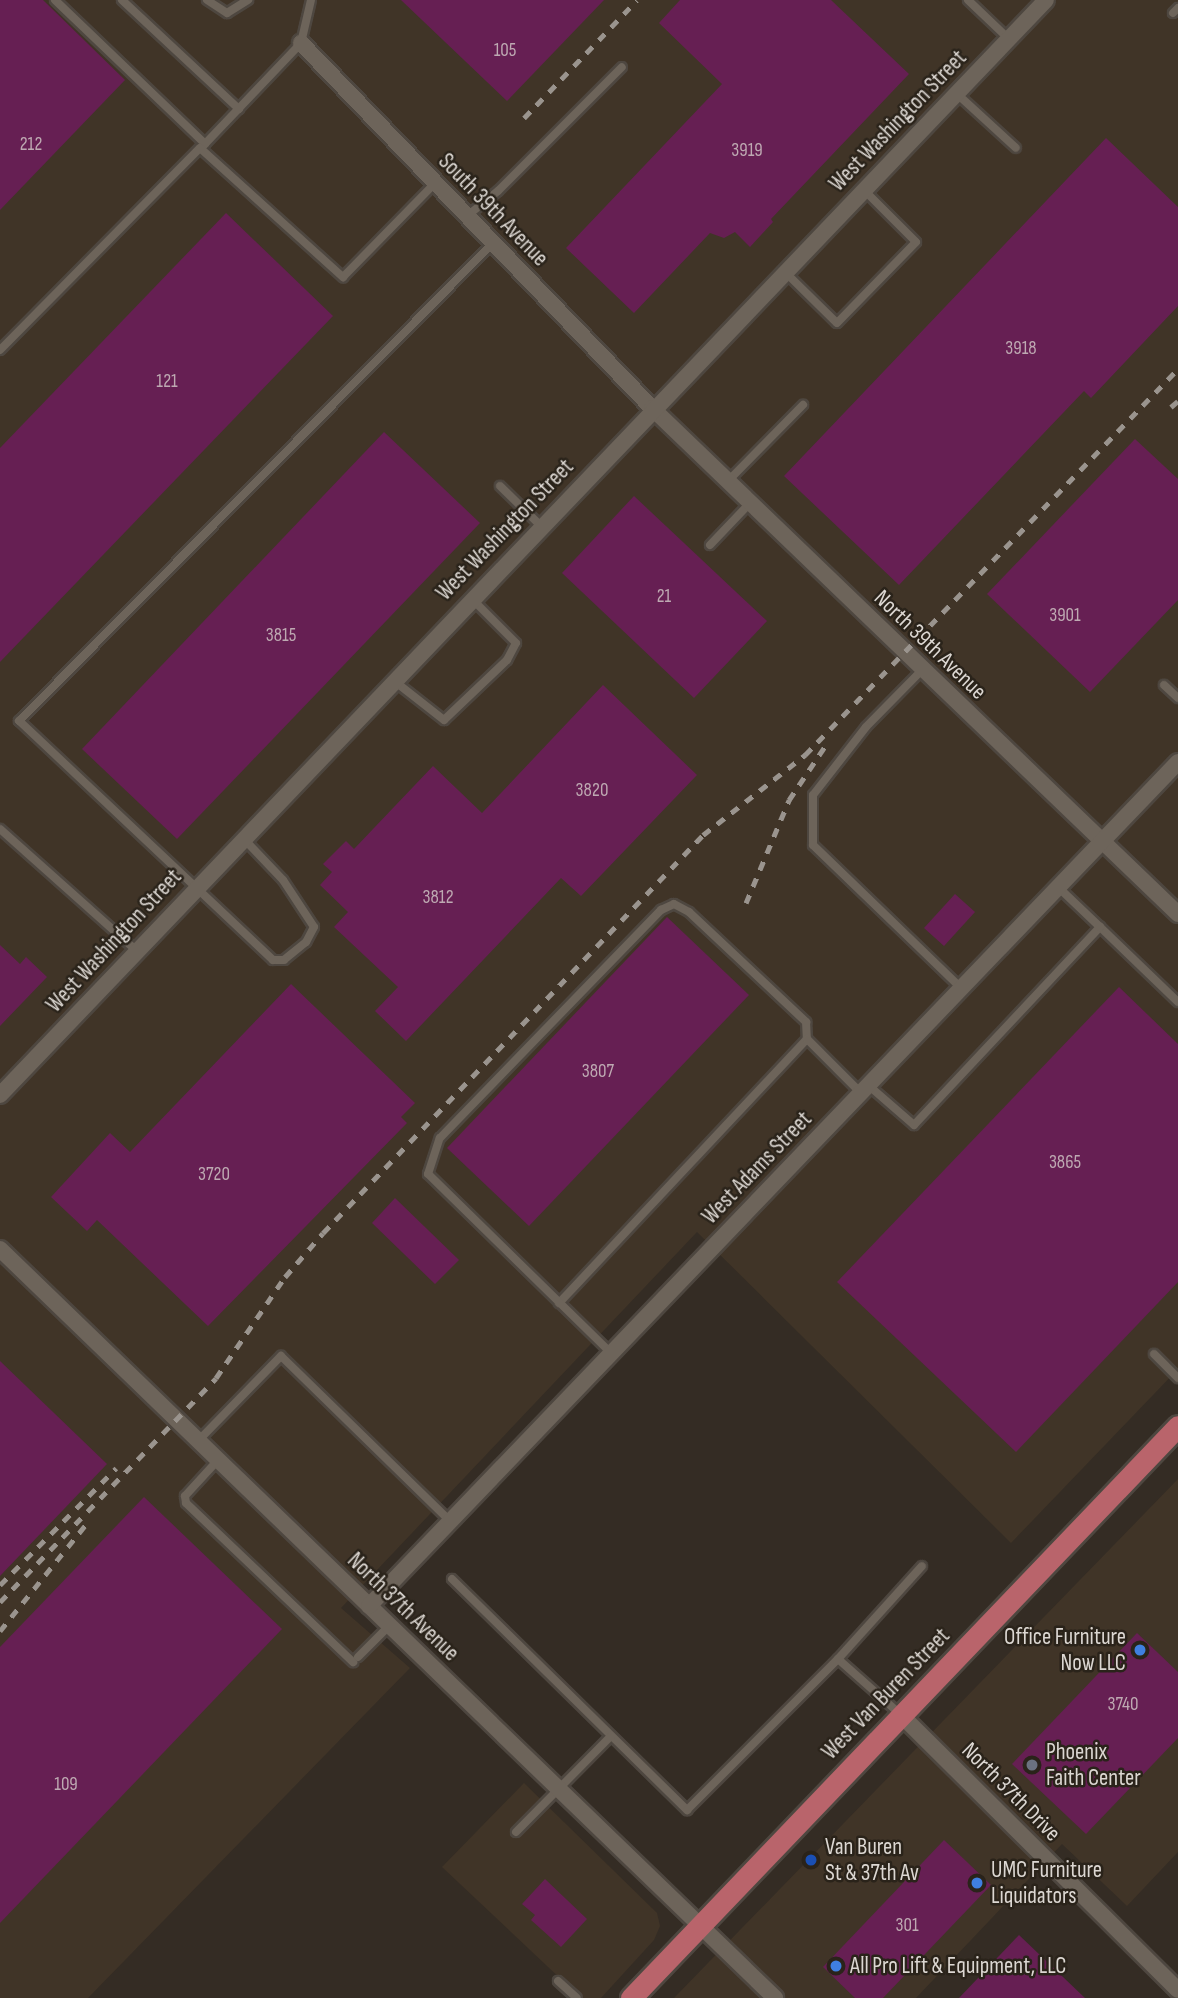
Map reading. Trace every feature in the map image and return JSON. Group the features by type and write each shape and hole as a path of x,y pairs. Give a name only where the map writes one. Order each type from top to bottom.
{"main road":[{"name":"West Van Buren Street","path":"631,1998 1178,1426"}],"street":[{"name":"West Washington Street","path":"0,1095 540,525 1046,0"},
{"name":"South 39th Avenue","path":"301,43 652,408"},
{"name":"North 39th Avenue","path":"652,408 1178,914"},
{"name":"West Adams Street","path":"369,1606 1178,762"},
{"name":"North 37th Avenue","path":"0,1249 775,1998"},
{"name":"North 37th Drive","path":"901,1715 1178,1990"}],"lane":[{"path":"55,0 203,146 343,276 435,183"},
{"path":"122,0 239,109"},
{"path":"207,0 227,13 248,0"},
{"path":"0,350 203,146 301,43 311,0"},
{"path":"968,0 1009,38"},
{"path":"467,216 498,191 622,67"},
{"path":"956,93 1016,148"},
{"path":"785,271 837,323 916,242 863,189"},
{"path":"243,838 283,880 314,927 306,943 284,960 273,960 19,721 493,243"},
{"path":"727,481 803,405"},
{"path":"500,486 540,525"},
{"path":"710,545 750,503"},
{"path":"393,681 444,720 507,660 516,643 471,598"},
{"path":"922,670 866,727 813,795 814,845 961,988"},
{"path":"1164,685 1178,698"},
{"path":"0,829 137,951"},
{"path":"1058,887 1178,1002"},
{"path":"611,1353 428,1174 440,1138 667,906 689,912 806,1022 807,1039 865,1089 914,1125 1100,927"},
{"path":"559,1303 807,1039"},
{"path":"1154,1354 1178,1378"},
{"path":"198,1441 281,1356 450,1521"},
{"path":"218,1460 185,1496 186,1503 355,1660 389,1626"},
{"path":"452,1579 687,1810 838,1659 922,1566"},
{"path":"838,1659 901,1715"},
{"path":"516,1832 611,1736"},
{"path":"558,1981 577,1998"}],"shaded area":[{"path":"0,0 1178,0 1178,1369 1011,1543 697,1232 341,1608 410,1668 88,1998 0,1998"},
{"path":"1178,1479 1178,1852 1127,1906 1062,1844 916,1998 674,1998"},
{"path":"524,1783 657,1913 660,1926 654,1940 601,1998 581,1998 442,1867"}],"building":[{"path":"0,0 43,0 125,80 0,210"},
{"path":"401,0 604,0 507,101"},
{"path":"680,0 831,0 909,74 771,219 773,222 750,247 735,232 724,238 710,233 634,313 566,248 722,84 659,23"},
{"path":"1106,138 1178,207 1178,306 1091,398 1084,391 899,585 784,476"},
{"path":"226,213 333,316 0,662 0,448"},
{"path":"384,432 480,523 177,839 82,749"},
{"path":"1135,439 1178,479 1178,600 1090,692 987,594"},
{"path":"634,496 767,621 694,698 562,573"},
{"path":"603,685 697,775 581,896 561,878 406,1041 375,1011 398,987 334,927 348,912 320,885 332,872 323,864 346,841 354,849 433,766 482,813"},
{"path":"955,894 975,912 944,946 924,928"},
{"path":"667,917 749,995 529,1226 447,1148"},
{"path":"0,945 20,964 26,957 47,977 0,1026"},
{"path":"291,984 415,1103 401,1117 407,1123 208,1326 97,1220 87,1231 51,1197 110,1133 130,1152"},
{"path":"1119,987 1178,1044 1178,1282 1016,1452 837,1282"},
{"path":"395,1198 459,1260 435,1284 372,1223"},
{"path":"0,1361 107,1464 0,1576"},
{"path":"144,1497 282,1629 0,1923 0,1647"},
{"path":"1137,1633 1178,1672 1178,1738 1086,1834 1012,1764"},
{"path":"944,1840 991,1885 883,1998 855,1998 823,1967"},
{"path":"545,1879 587,1919 561,1947 531,1920 535,1915 522,1904"},
{"path":"1019,1935 1085,1998 959,1998"}],"railway":[{"path":"524,118 637,0"},
{"path":"0,1602 216,1378 285,1277 323,1233 703,835 805,755 1178,369"},
{"path":"1171,407 1178,401"},
{"path":"746,903 789,800 826,745"},
{"path":"0,1585 116,1468"},
{"path":"0,1631 88,1522"}],"place":[{"name":"Office Furniture Now LLC","path":"1140,1650"},
{"name":"Phoenix Faith Center","path":"1032,1765"},
{"name":"Van Buren St & 37th Av","path":"811,1860"},
{"name":"UMC Furniture Liquidators","path":"977,1883"},
{"name":"All Pro Lift & Equipment, LLC","path":"836,1966"}]}
